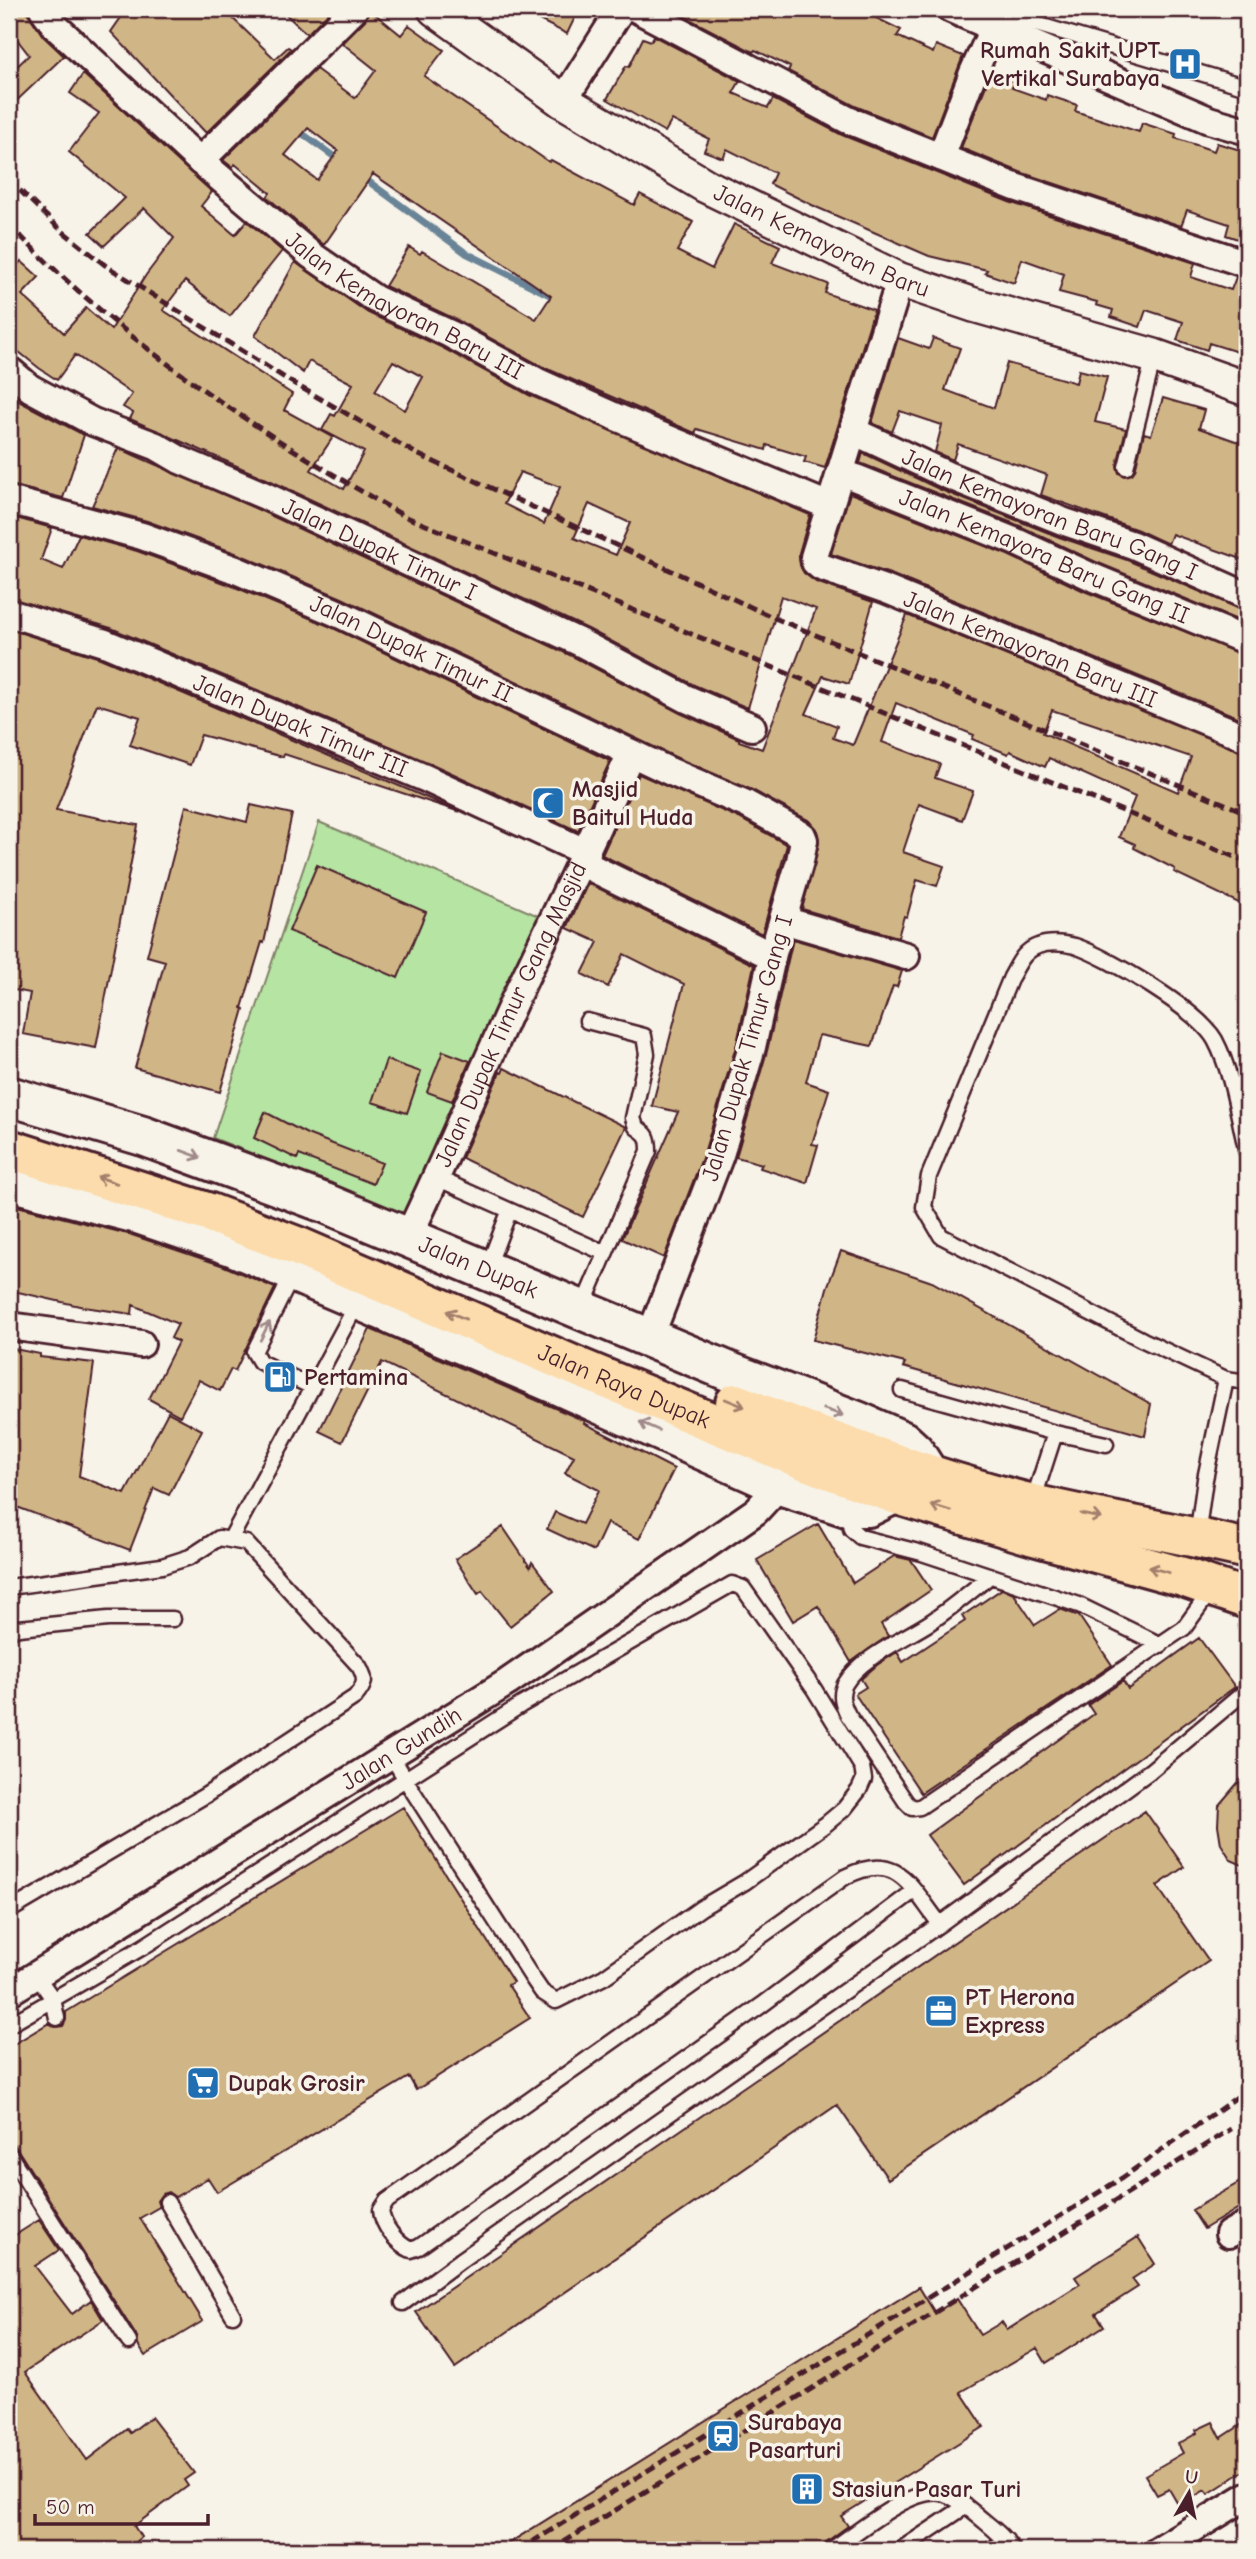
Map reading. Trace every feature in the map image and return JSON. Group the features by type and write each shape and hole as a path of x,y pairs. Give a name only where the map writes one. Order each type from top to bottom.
{"main road":[{"name":"Jalan Dupak","path":"9,1096 143,1136 325,1203 735,1374 857,1420 903,1441 914,1451 928,1473"},
{"name":"Jalan Raya Dupak","path":"9,1123 31,1128 242,1200 404,1264 636,1364 809,1433 928,1473 1032,1503 1247,1549"},
{"name":"Jalan Raya Dupak","path":"9,1149 169,1213 210,1213 299,1247 505,1349 894,1494 1183,1577 1230,1594"},
{"path":"9,1181 169,1213 232,1246 359,1301 505,1349 780,1485 847,1507 868,1507 894,1494"}],"street":[{"name":"Jalan Kemayoran Baru III","path":"43,9 55,27 200,161 312,255 375,299 450,334 536,381 604,412 830,506 814,556 815,562 821,567 887,590 1247,738"},
{"path":"200,161 354,9"},
{"name":"Jalan Kemayoran Baru","path":"435,9 563,101 706,186 900,280 974,305 1154,356 1247,389"},
{"path":"563,101 621,9"},
{"path":"637,9 848,120 1015,187 1247,264"},
{"path":"951,9 990,18 1209,120 1247,131"},
{"path":"941,157 973,73 990,18"},
{"path":"830,506 900,280"},
{"name":"Jalan Dupak Timur I","path":"9,370 30,388 93,422 156,446 180,460 263,495 581,643 687,699 752,727"},
{"name":"Jalan Kemayoran Baru Gang I","path":"853,431 947,474 1065,522 1133,545 1247,596"},
{"name":"Jalan Kemayora Baru Gang II","path":"841,472 1004,537 1247,641"},
{"name":"Jalan Dupak Timur II","path":"9,500 142,536 236,570 335,612 631,753 746,804 802,835"},
{"name":"Jalan Dupak Timur III","path":"9,614 106,643 425,778 772,956"},
{"name":"Jalan Dupak Timur Gang Masjid","path":"408,1237 631,753"},
{"name":"Jalan Dupak Timur Gang I","path":"650,1337 720,1155 752,1047 772,956 800,861 804,840 802,835"},
{"path":"783,920 906,956"},
{"path":"9,1326 141,1345"},
{"name":"Jalan Gundih","path":"9,1992 508,1682 756,1511 780,1485"},
{"path":"1158,2550 1247,2496"}],"lane":[{"path":"990,18 1247,87"},
{"path":"1126,467 1154,356"},
{"path":"1247,1153 1226,1067 1214,1039 1195,1017 1167,996 1093,954 1065,944 1040,945 1023,955 1011,977 929,1176 924,1207 941,1236 1143,1340 1226,1379 1247,1382"},
{"path":"581,1310 649,1151 647,1133 636,1127 633,1118 648,1054 645,1036 587,1021"},
{"path":"448,1184 605,1253"},
{"path":"487,1269 509,1212"},
{"path":"295,1271 254,1352 260,1362 312,1387"},
{"path":"231,1538 359,1301"},
{"path":"1197,1537 1205,1479 1226,1379"},
{"path":"902,1390 1055,1433 1107,1444"},
{"path":"1032,1503 1055,1433"},
{"path":"847,1507 852,1528 860,1537 922,1553 1079,1605 1161,1645"},
{"path":"9,1587 162,1566 190,1557 219,1538 231,1538 246,1543 359,1666 365,1677 364,1687 355,1697 206,1794 9,1911"},
{"path":"990,1576 931,1621 863,1664 846,1683 842,1694 842,1704 848,1715 912,1808 920,1807 1161,1645 1230,1594"},
{"path":"9,2025 143,1947 406,1779 521,1705 733,1584 743,1588 814,1689 862,1767 864,1779 844,1809 826,1824 604,1977 556,2001 542,1992 531,1976 406,1779 391,1755"},
{"path":"9,1629 107,1619 173,1619"},
{"path":"403,2303 940,1924 1150,1771 1247,1690"},
{"path":"914,1891 762,2006 419,2247 411,2250 404,2247 382,2221 380,2210 387,2201 845,1877 864,1869 883,1866 893,1869 914,1891 940,1924"},
{"path":"36,1975 53,1999 57,2018"},
{"path":"9,2154 128,2342"},
{"path":"167,2202 233,2315"},
{"path":"831,2550 903,2502 923,2493 943,2493 966,2506 1009,2545"},
{"path":"900,2550 966,2506"},
{"path":"992,2550 1009,2545"}],"green space":[{"path":"319,822 541,917 410,1216 213,1138"}],"building":[{"path":"9,9 25,9 43,36 64,56 9,108 9,74 29,55 9,29"},
{"path":"127,9 223,9 275,59 288,47 291,49 206,133 111,32"},
{"path":"280,9 332,9 307,34"},
{"path":"369,9 401,35 409,25 444,50 424,76 549,162 551,160 634,205 640,194 693,222 677,251 712,269 734,224 780,246 772,263 828,284 825,293 874,310 825,468 804,462 806,457 767,445 766,450 697,429 695,433 543,367 457,320 385,286 409,247 420,254 422,251 536,319 551,296 373,174 324,245 267,197 270,193 235,164 232,167 223,160 316,69 355,98 376,70 342,43 365,20","holes":["308,128 338,151 317,180 285,155"]},
{"path":"517,9 579,9 567,34"},
{"path":"670,9 858,9 901,30 897,36 933,53 936,45 963,56 932,137 855,106 788,71 790,67 755,50 753,52"},
{"path":"654,36 740,81 733,93 768,108 773,99 842,135 1009,202 1195,263 1191,277 1231,290 1236,277 1247,279 1247,345 1244,354 1209,343 1207,350 1177,340 1183,322 1146,310 1140,327 1111,317 1113,310 1096,305 1097,302 1059,292 1064,274 1022,259 1014,283 985,273 987,270 929,256 770,184 775,173 727,149 723,158 704,151 709,139 672,120 665,132 607,99 626,66 629,67 643,38 651,41"},
{"path":"991,73 1015,82 1012,88 1046,100 1047,95 1077,105 1075,111 1139,132 1142,123 1214,151 1217,143 1247,152 1247,242 1226,235 1229,224 1187,210 1181,226 1020,172 961,148"},
{"path":"83,74 212,192 201,206 235,235 247,221 282,251 230,316 185,281 163,310 292,394 284,410 333,437 311,470 344,489 364,452 322,430 331,414 335,416 353,384 309,361 303,373 255,336 295,262 368,313 443,348 529,395 810,515 799,553 804,573 816,582 873,602 849,684 823,676 806,714 837,726 833,738 853,745 907,615 1247,753 1247,907 1174,872 1175,869 1134,848 1135,844 1119,837 1135,797 1049,758 1045,767 1010,751 1008,754 972,739 974,735 896,703 882,742 940,764 935,778 973,791 962,820 919,804 903,852 944,866 937,886 917,880 907,917 904,916 898,937 802,909 819,843 817,829 810,821 752,790 675,757 342,598 241,555 147,521 92,506 118,448 257,509 574,657 680,713 762,749 816,609 781,596 748,708 694,685 588,629 269,480 130,419 133,413 123,407 132,394 75,355 57,380 39,368 9,344 9,274 21,261 39,277 22,295 64,333 86,308 111,330 146,275 174,238 144,208 104,246 90,233 125,198 69,152 99,113 70,93","holes":["393,361 423,377 405,410 375,391","520,472 560,487 544,524 504,504","589,504 630,523 616,555 574,538","1052,710 1191,757 1178,792 1043,733"]},
{"path":"898,338 929,349 933,338 960,348 945,390 994,408 1007,363 1076,383 1079,370 1107,377 1095,422 1126,429 1117,465 1119,473 1124,476 1135,470 1144,433 1151,435 1163,398 1204,410 1199,428 1247,445 1247,561 1172,534 1168,544 1138,530 1041,495 1047,475 958,444 953,460 935,452 942,425 900,411 892,432 872,423"},
{"path":"9,396 84,435 63,498 9,485"},
{"path":"863,453 941,490 1059,537 1127,560 1247,612 1247,624 1096,562 1020,526 860,463"},
{"path":"850,493 1008,555 1084,591 1247,656 1247,721 893,575 831,554"},
{"path":"9,516 52,528 41,560 63,569 79,535 137,551 230,585 329,626 610,761 578,831 432,764 111,628 9,598"},
{"path":"9,629 100,658 460,812 284,754 283,757 201,735 190,765 130,745 140,717 97,704 56,810 138,825 96,1048 23,1034 30,993 9,989"},
{"path":"639,774 739,818 787,845 762,934 602,855"},
{"path":"251,805 292,814 264,943 262,942 242,1008 244,1009 220,1092 135,1068 165,961 147,956 186,806 247,822"},
{"path":"317,865 426,912 398,978 289,931"},
{"path":"588,883 754,965 737,1043 705,1150 664,1258 622,1239 678,1112 652,1106 684,984 624,954 608,987 582,974 598,942 567,928"},
{"path":"793,939 902,971 897,987 893,986 872,1046 819,1035 806,1082 829,1090 812,1144 818,1145 807,1183 760,1168 762,1164 736,1157 767,1051"},
{"path":"443,1051 470,1061 452,1101 427,1092"},
{"path":"386,1060 421,1072 407,1113 372,1102"},
{"path":"504,1068 626,1127 583,1217 462,1158"},
{"path":"265,1112 307,1134 382,1163 373,1184 299,1155 297,1159 254,1138"},
{"path":"9,1204 132,1235 224,1266 275,1288 235,1371 231,1369 220,1391 199,1380 180,1416 149,1399 178,1342 171,1338 178,1324 133,1305 132,1314 84,1307 9,1290"},
{"path":"841,1251 932,1282 1151,1404 1145,1436 903,1367 905,1363 813,1340 827,1288"},
{"path":"370,1329 585,1421 584,1423 674,1469 639,1539 607,1523 594,1551 547,1529 555,1512 582,1524 599,1490 565,1473 574,1456 382,1362 342,1442 319,1431"},
{"path":"9,1348 40,1354 40,1357 94,1363 79,1476 125,1494 168,1412 202,1430 169,1495 154,1488 130,1550 9,1504"},
{"path":"818,1524 853,1583 894,1556 911,1560 931,1590 881,1624 888,1636 851,1662 818,1606 793,1621 757,1560"},
{"path":"503,1527 530,1567 532,1562 554,1591 510,1626 482,1591 478,1594 455,1559"},
{"path":"1002,1589 1014,1594 1035,1625 1060,1609 1079,1616 1112,1665 921,1793 855,1694 866,1687 861,1679 877,1665 897,1652 903,1662 965,1621 962,1616"},
{"path":"1199,1638 1235,1687 964,1885 927,1835 1094,1714 1088,1705 1123,1681 1128,1689"},
{"path":"1247,1772 1247,1867 1231,1860 1221,1844 1218,1825 1219,1805"},
{"name":"Dupak Grosir","path":"403,1807 513,1982 508,1985 530,2018 416,2090 409,2077 217,2192 208,2178 175,2197 168,2192 162,2194 157,2201 159,2207 140,2218 203,2321 145,2356 138,2345 137,2337 9,2136 9,2047 49,2023 55,2027 63,2026 66,2012"},
{"path":"1145,1811 1184,1867 1157,1886 1209,1961 888,2179 837,2105 455,2368 416,2312"},
{"path":"1247,2178 1247,2203 1204,2229 1192,2210"},
{"path":"39,2220 59,2250 35,2266 72,2314 91,2300 103,2320 25,2372 87,2460 127,2429 130,2433 151,2417 194,2473 184,2480 188,2486 134,2526 141,2537 126,2550 9,2550 9,2239"},
{"path":"1138,2237 1155,2264 1132,2279 1138,2287 1096,2314 1104,2326 1046,2363 1037,2348 961,2392 984,2427 841,2516 848,2526 825,2543 821,2550 498,2550 919,2287 935,2313 957,2299 980,2335 1002,2322 1007,2330 1080,2284 1075,2277"},
{"path":"1247,2421 1247,2469 1208,2494 1205,2490 1179,2506 1169,2489 1157,2495 1145,2475 1183,2453 1178,2444 1197,2433 1196,2430 1213,2422 1221,2438"}],"waterway":[{"path":"296,129 340,161"},
{"path":"361,176 466,253 558,299"}],"railway":[{"path":"9,180 61,230 105,265 293,383 417,454 777,619 1247,813"},
{"path":"9,224 53,268 146,348 298,453 404,516 1247,862"},
{"path":"519,2550 1122,2178 1247,2090"},
{"path":"551,2550 1231,2129"}],"place":[{"name":"Rumah Sakit UPT Vertikal Surabaya","path":"1185,64"},
{"name":"Masjid Baitul Huda","path":"548,803"},
{"name":"Pertamina","path":"280,1377"},
{"name":"PT Herona Express","path":"941,2011"},
{"name":"Dupak Grosir","path":"203,2083"},
{"name":"Surabaya Pasarturi","path":"723,2436"},
{"name":"Stasiun Pasar Turi","path":"807,2489"}]}
